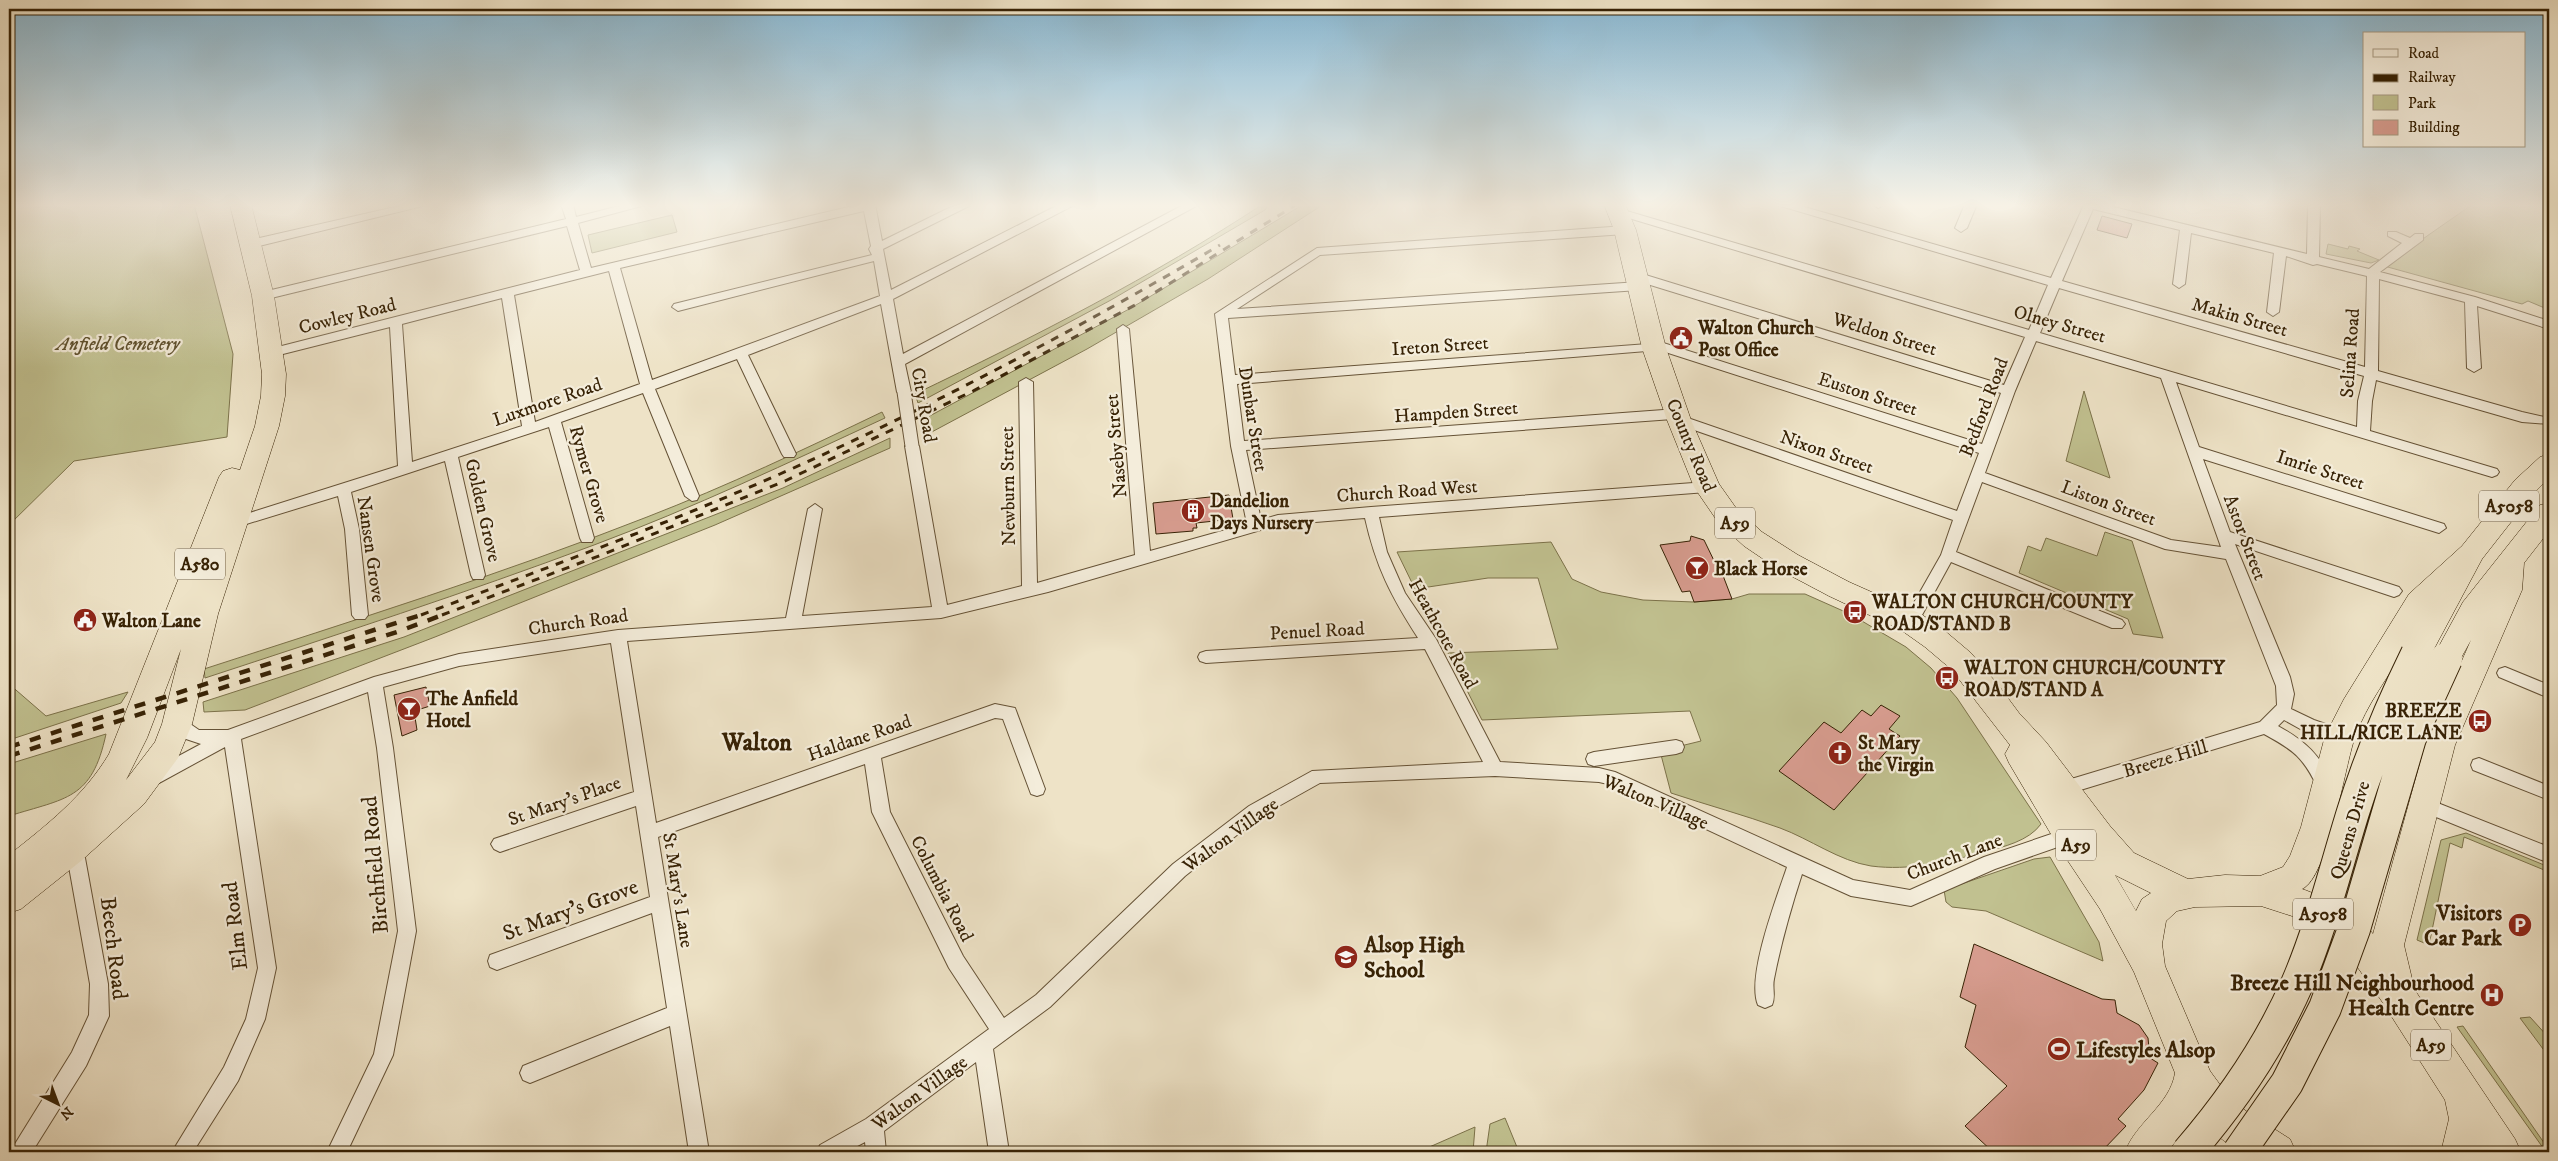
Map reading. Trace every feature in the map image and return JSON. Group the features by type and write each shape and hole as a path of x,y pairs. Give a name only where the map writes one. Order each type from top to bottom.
{"highway":[{"name":"A580","path":"9,898 114,814 143,783 167,749 178,724 187,676 227,521 254,403 257,377 256,353 238,258"},
{"name":"A580","path":"9,874 51,841 86,809 107,784 123,758 180,617 227,521 267,426 273,396 274,374 263,296 254,258"},
{"name":"County Road","path":"1630,258 1654,346 1678,417 1707,488 1727,515 1760,544 1839,589 1911,622 1961,661 1989,694 2008,722 2064,788 2098,836 2123,863 2152,879 2186,894"},
{"name":"A5058","path":"2472,553 2524,487 2549,463"},
{"name":"A5058","path":"2511,562 2549,512"},
{"name":"Queens Drive","path":"2239,1152 2279,1097 2304,1052 2346,956 2432,656 2472,553"},
{"path":"2261,891 2294,878 2304,863 2327,791 2340,736 2354,708 2419,602 2472,553"},
{"name":"Queens Drive","path":"2188,1152 2237,1092 2267,1044 2292,997 2308,960 2337,874 2366,772 2398,692 2474,610 2511,562"},
{"path":"2399,997 2387,945 2440,745 2508,590 2511,562"},
{"name":"County Road","path":"2008,722 2027,767 2069,836 2112,898 2148,966"},
{"name":"A59","path":"2277,1152 2233,1124 2216,1110 2197,1083 2148,966 2145,944 2148,924 2154,910 2168,899 2186,894 2225,890 2261,891 2305,905 2354,936 2399,997 2502,1152"},
{"path":"2144,1152 2186,1100 2190,1092 2193,1073"},
{"name":"A59","path":"2460,1152 2467,1120 2462,1094"}],"street":[{"path":"263,296 421,258"},
{"path":"583,258 587,273"},
{"name":"Cowley Road","path":"271,353 647,258"},
{"path":"678,307 857,258"},
{"name":"City Road","path":"877,258 904,392 942,612"},
{"name":"Luxmore Road","path":"227,521 343,489 529,429 648,388 885,298 963,258"},
{"path":"898,362 1092,258"},
{"path":"1221,314 1307,258"},
{"name":"Olney Street","path":"1767,258 2166,374 2492,472"},
{"name":"Makin Street","path":"1969,258 2522,417 2545,421"},
{"name":"Bedford Road","path":"1911,622 1948,555 2008,391 2066,258"},
{"path":"2179,284 2182,258"},
{"path":"2273,312 2279,258"},
{"path":"2301,258 2471,300 2549,325"},
{"path":"2373,275 2376,268 2390,258"},
{"path":"614,266 648,388 692,496"},
{"name":"Selina Road","path":"2363,433 2364,401 2370,372 2373,275"},
{"path":"1221,314 1637,281"},
{"name":"Weldon Street","path":"1637,281 2008,391"},
{"path":"508,294 529,429"},
{"path":"2471,300 2474,368"},
{"name":"Dunbar Street","path":"1221,314 1238,446 1255,528"},
{"path":"396,322 405,468"},
{"name":"Naseby Street","path":"1123,329 1143,559"},
{"name":"Ireton Street","path":"1228,380 1654,346"},
{"name":"Euston Street","path":"1654,346 1986,450"},
{"path":"741,353 789,454"},
{"name":"Astor Street","path":"2166,374 2231,554 2282,677 2288,698 2283,712"},
{"name":"Newburn Street","path":"1026,382 1030,589"},
{"name":"Hampden Street","path":"1238,446 1678,417"},
{"name":"Nixon Street","path":"1678,417 1962,518"},
{"name":"Rymer Grove","path":"554,420 587,538"},
{"name":"Imrie Street","path":"2192,450 2439,528"},
{"name":"Golden Grove","path":"451,454 478,576"},
{"name":"Liston Street","path":"1977,475 2170,545 2231,554"},
{"name":"Church Road West","path":"942,612 1143,559 1278,520 1707,488"},
{"name":"Nansen Grove","path":"343,489 352,529 360,615"},
{"path":"794,621 815,509"},
{"name":"Heathcote Road","path":"1372,512 1380,552 1398,595 1430,643 1495,769"},
{"path":"2224,535 2394,591"},
{"path":"1948,555 2117,624"},
{"name":"Church Road","path":"143,783 232,735 374,683 459,660 618,636 794,621 942,612"},
{"name":"St Mary's Lane","path":"618,636 699,1152"},
{"name":"Penuel Road","path":"1206,657 1430,643"},
{"path":"2505,673 2549,692"},
{"name":"Birchfield Road","path":"337,1152 383,1055 407,931 385,748 374,683"},
{"name":"Haldane Road","path":"648,833 995,711 1008,713 1037,789"},
{"path":"2283,712 2308,725 2340,736"},
{"name":"Breeze Hill","path":"2064,788 2265,727 2283,712"},
{"name":"Church Road","path":"178,724 188,735 205,738 232,735"},
{"path":"2265,727 2306,751 2319,770 2327,791"},
{"name":"Elm Road","path":"182,1152 230,1074 255,1018 266,968 232,735"},
{"path":"1594,760 1676,747"},
{"name":"Columbia Road","path":"872,754 881,812 960,968 1001,1031"},
{"path":"2479,765 2549,793"},
{"name":"Walton Village","path":"828,1152 873,1126 1042,1001 1179,870 1255,811 1318,776 1495,769 1599,775 1615,779 1851,888"},
{"name":"St Mary's Place","path":"500,844 642,796"},
{"path":"2425,804 2549,855"},
{"name":"Church Lane","path":"1851,888 1911,898 1990,863 2069,836"},
{"name":"Beech Road","path":"20,1152 80,1059 99,1016 99,984 90,923 76,858 70,851"},
{"path":"1765,999 1764,982 1780,913 1797,863"},
{"name":"St Mary's Grove","path":"497,961 660,902"},
{"path":"530,1073 678,1013"},
{"path":"983,1045 999,1152"},
{"path":"873,1126 876,1152"}],"green space":[{"name":"Anfield Cemetery","path":"9,258 208,258 233,354 227,437 74,461 9,525"},
{"path":"1175,258 1183,258 1111,300 918,403 915,394 1004,351"},
{"path":"1214,258 1240,258 1087,349 928,434 924,419 1131,308"},
{"path":"2347,258 2375,258 2379,260 2371,263"},
{"path":"2395,258 2549,258 2549,315 2545,313 2547,309 2528,301 2522,304 2384,266"},
{"path":"2084,391 2110,478 2066,461"},
{"path":"882,412 885,418 741,484 631,531 449,597 205,678 204,669 482,577 647,517 736,480"},
{"path":"890,438 890,448 715,525 435,637 245,710 204,712 203,702 404,637 783,488"},
{"path":"2105,532 2132,541 2163,638 2133,634 2128,619 2019,573 2028,546 2041,551 2046,538 2097,556"},
{"path":"1551,542 1572,579 1601,592 1643,600 1694,602 1732,599 1749,594 1805,594 1850,614 1906,647 1931,668 1957,698 2041,824 2023,839 1999,848 1957,859 1928,865 1900,867 1871,866 1836,855 1780,828 1671,793 1660,751 1701,741 1690,711 1482,720 1448,653 1558,649 1538,578 1488,578 1415,589 1397,552"},
{"path":"9,684 46,716 128,692 121,703 9,740"},
{"path":"106,734 93,772 74,793 61,800 9,816 9,764"},
{"path":"2466,833 2549,867 2549,872 2464,837 2462,848 2450,843 2429,945 2417,940 2441,840"},
{"path":"2050,857 2099,942 2103,961 1986,911 1952,907 1946,902 1944,890 2034,859"},
{"path":"2530,1017 2549,1038 2549,1057 2520,1018"},
{"path":"2463,1026 2549,1152 2546,1152 2457,1027"},
{"path":"1505,1118 1519,1152 1486,1152 1490,1124"},
{"path":"1475,1127 1473,1152 1418,1152"}],"building":[{"name":"Dandelion Days Nursery","path":"1229,495 1233,519 1196,523 1197,528 1193,528 1193,531 1156,534 1153,503"},
{"name":"Black Horse","path":"1691,536 1704,540 1720,573 1722,573 1732,599 1694,602 1690,591 1682,592 1660,545 1690,541"},
{"name":"The Anfield Hotel","path":"426,687 430,706 414,711 417,730 402,736 394,695"},
{"name":"St Mary the Virgin","path":"1881,705 1900,716 1889,729 1900,736 1834,810 1779,771 1824,722 1841,733 1862,710 1871,716"},
{"name":"Lifestyles Alsop","path":"1974,944 2102,999 2115,1000 2117,1013 2139,1025 2148,1038 2150,1058 2158,1063 2144,1090 2118,1119 2126,1126 2101,1152 1993,1152 1965,1126 2007,1086 1965,1047 1976,1005 1960,997"}],"railway":[{"path":"422,615 646,530 836,449 1058,337 1197,258"},
{"path":"442,615 604,554 785,481 973,391 1135,305 1210,258"},
{"path":"9,756 397,632 445,614"},
{"path":"9,747 422,615"}],"place":[{"name":"Walton Church Post Office","path":"1681,338"},
{"name":"Dandelion Days Nursery","path":"1193,511"},
{"name":"Black Horse","path":"1697,568"},
{"name":"WALTON CHURCH/COUNTY ROAD/STAND B","path":"1855,612"},
{"name":"Walton Lane","path":"85,620"},
{"name":"WALTON CHURCH/COUNTY ROAD/STAND A","path":"1947,678"},
{"name":"The Anfield Hotel","path":"409,709"},
{"name":"BREEZE HILL/RICE LANE","path":"2480,721"},
{"name":"St Mary the Virgin","path":"1840,753"},
{"name":"Visitors Car Park","path":"2520,925"},
{"name":"Alsop High School","path":"1346,957"},
{"name":"Breeze Hill Neighbourhood Health Centre","path":"2492,995"},
{"name":"Lifestyles Alsop","path":"2059,1049"}],"district":[{"name":"Walton","path":"757,742"}]}
